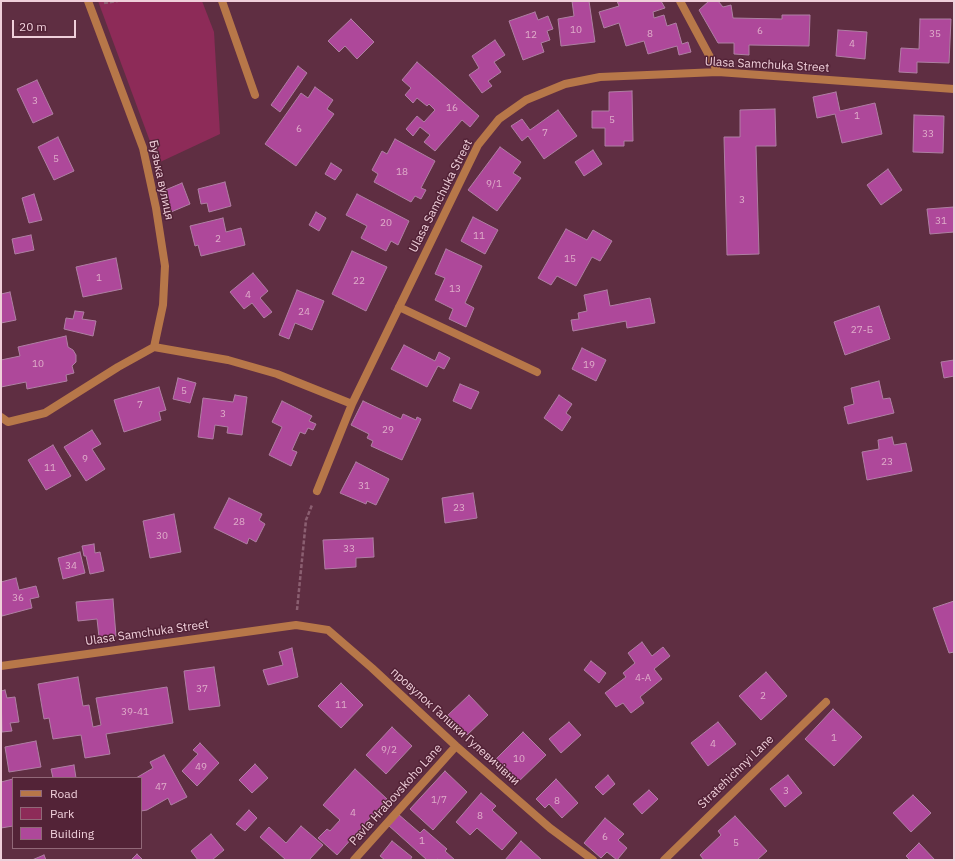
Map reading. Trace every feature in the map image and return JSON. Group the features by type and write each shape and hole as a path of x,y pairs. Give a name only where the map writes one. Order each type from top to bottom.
{"street":[{"name":"Бузька вулиця","path":"88,1 143,148 156,208 165,266 163,305 154,347"},
{"path":"222,1 255,95"},
{"path":"680,1 718,72"},
{"name":"Ulasa Samchuka Street","path":"318,491 352,404 478,145 499,119 526,100 565,84 600,78 718,72 954,89"},
{"path":"399,307 537,372"},
{"path":"1,417 8,422 45,413 118,367 154,347 228,360 278,374 352,404"},
{"name":"Ulasa Samchuka Street","path":"1,666 296,625"},
{"name":"провулок Галшки Гулевичівни","path":"296,625 328,630 372,668 456,746 550,828 593,860"},
{"name":"Stratehichnyi Lane","path":"664,860 826,702"},
{"name":"Pavla Hrabovskoho Lane","path":"354,860 456,746"}],"path":[{"path":"296,625 306,520 318,491"}],"green space":[{"path":"98,1 202,1 214,32 220,134 158,163"}],"building":[{"path":"572,1 589,1 595,42 561,46 558,19 574,16"},
{"path":"617,1 661,1 665,8 653,12 654,18 664,15 667,26 676,23 682,44 688,42 691,52 679,55 677,46 648,54 644,41 626,46 619,23 604,28 599,12 619,6"},
{"path":"709,1 718,1 723,7 731,5 733,18 782,19 782,15 810,15 809,46 749,45 749,55 734,54 734,43 718,43 699,10"},
{"path":"535,12 538,20 548,16 553,29 547,31 550,40 541,43 544,52 523,60 509,21"},
{"path":"351,19 374,42 357,59 345,46 339,52 328,41"},
{"path":"920,19 951,19 949,63 917,62 917,73 899,72 901,48 919,49"},
{"path":"838,30 867,32 865,59 836,56"},
{"path":"495,40 505,55 494,62 501,72 488,81 492,86 482,93 469,75 479,68 472,56"},
{"path":"417,62 479,116 470,127 462,120 435,151 424,142 430,135 420,127 413,136 406,129 417,116 424,122 435,110 429,104 427,106 417,98 413,103 405,95 411,88 402,80"},
{"path":"298,66 307,73 280,112 271,105"},
{"path":"37,80 53,114 33,123 17,89"},
{"path":"315,87 333,100 327,109 334,114 296,166 265,144 301,93 308,98"},
{"path":"632,91 633,141 624,141 624,146 605,146 605,128 592,128 592,111 609,111 609,92"},
{"path":"836,92 840,111 875,103 882,134 842,143 835,114 817,118 813,97"},
{"path":"775,109 776,146 756,146 759,254 727,255 724,137 740,137 740,110"},
{"path":"558,110 577,136 544,159 528,136 522,141 511,126 522,119 530,130"},
{"path":"914,115 944,116 943,153 913,152"},
{"path":"58,137 74,171 54,180 38,147"},
{"path":"395,139 435,161 421,188 426,190 421,199 415,196 411,202 374,182 378,174 372,170 382,151 387,154"},
{"path":"500,147 521,162 513,173 521,178 497,211 468,190"},
{"path":"593,150 602,164 584,176 575,162"},
{"path":"331,163 342,170 335,180 325,174"},
{"path":"888,169 902,190 881,205 867,185"},
{"path":"225,182 231,206 209,212 207,203 201,204 198,189"},
{"path":"182,183 190,204 171,212 163,191"},
{"path":"34,194 42,220 29,223 22,198"},
{"path":"357,194 409,221 398,245 391,241 386,251 361,238 367,226 346,215"},
{"path":"954,207 954,232 930,234 927,209"},
{"path":"316,212 326,218 319,231 309,225"},
{"path":"473,217 498,230 485,254 461,241"},
{"path":"223,218 226,232 241,228 245,245 201,256 198,245 195,246 190,226"},
{"path":"566,229 587,240 593,230 612,241 600,261 592,257 576,286 557,276 551,285 538,278"},
{"path":"31,235 34,250 15,254 12,239"},
{"path":"446,249 482,266 465,303 474,308 466,327 449,319 453,309 435,300 445,278 435,274"},
{"path":"352,251 387,267 366,311 332,294"},
{"path":"116,258 122,289 83,297 76,267"},
{"path":"253,273 268,291 260,298 272,312 264,318 252,303 244,309 230,292"},
{"path":"297,290 324,301 312,330 295,323 289,339 279,335"},
{"path":"607,290 610,306 650,298 655,323 627,328 626,321 573,331 571,320 579,319 578,313 587,311 584,295"},
{"path":"10,292 16,320 1,323 1,294"},
{"path":"879,306 890,339 845,355 834,322"},
{"path":"75,311 84,312 82,319 96,321 93,336 64,329 66,318 73,319"},
{"path":"66,336 68,347 73,350 76,355 76,362 72,366 74,373 66,375 67,381 27,389 26,382 1,387 1,360 20,356 18,347"},
{"path":"404,345 435,361 439,352 450,358 444,369 438,366 427,387 391,369"},
{"path":"582,348 606,360 596,381 572,369"},
{"path":"954,360 954,376 944,378 941,362"},
{"path":"178,378 196,383 190,403 173,399"},
{"path":"879,381 883,399 890,398 894,413 848,424 844,407 854,404 851,388"},
{"path":"460,384 479,392 471,409 453,401"},
{"path":"159,387 166,410 159,412 161,420 124,432 114,400"},
{"path":"235,395 247,397 242,435 227,433 228,427 215,425 213,439 198,437 203,398 233,402"},
{"path":"559,395 572,404 566,413 571,417 562,431 544,418"},
{"path":"282,401 312,416 309,421 316,424 313,430 308,428 305,434 300,432 292,450 297,452 291,466 269,455 282,427 272,422"},
{"path":"363,401 401,419 403,414 416,420 417,417 421,419 402,460 371,446 373,441 367,438 369,434 351,425"},
{"path":"92,430 101,444 92,449 105,469 86,481 64,447"},
{"path":"892,437 894,445 906,443 912,471 867,480 862,452 879,449 878,440"},
{"path":"53,445 71,476 46,490 28,460"},
{"path":"356,462 389,479 376,505 367,501 366,504 340,493"},
{"path":"473,493 477,518 445,523 442,498"},
{"path":"229,498 262,514 259,520 265,524 256,542 249,538 247,544 214,528"},
{"path":"174,514 181,552 150,558 143,521"},
{"path":"373,538 374,557 356,558 356,567 325,569 323,540"},
{"path":"94,544 95,553 100,552 104,571 90,574 82,546"},
{"path":"80,552 85,573 63,579 58,558"},
{"path":"16,578 19,590 36,586 39,597 30,599 32,608 2,616 1,582"},
{"path":"113,599 116,636 99,637 97,619 78,621 76,602"},
{"path":"954,601 954,652 949,653 933,608"},
{"path":"642,642 652,656 663,647 670,656 654,669 662,679 640,697 644,703 631,713 623,703 616,707 605,693 626,677 623,673 635,663 628,653"},
{"path":"292,648 298,677 268,685 263,670 283,665 279,652"},
{"path":"591,661 606,673 599,683 584,670"},
{"path":"214,667 220,706 189,710 184,671"},
{"path":"766,672 787,696 761,720 739,696"},
{"path":"78,677 83,706 89,705 93,727 101,725 96,698 167,687 173,723 106,734 110,754 85,758 81,735 53,739 49,718 44,719 38,684"},
{"path":"341,683 363,705 341,728 318,706"},
{"path":"5,690 7,698 15,697 19,722 10,723 12,731 2,732 1,691"},
{"path":"469,695 488,715 467,735 448,715"},
{"path":"833,709 862,737 834,766 805,739"},
{"path":"569,722 581,735 561,753 549,739"},
{"path":"718,722 736,744 708,766 691,743"},
{"path":"392,727 412,746 386,774 366,755"},
{"path":"523,732 546,755 515,785 493,762"},
{"path":"36,741 41,767 9,772 5,747"},
{"path":"200,743 219,763 197,786 182,771 198,754 193,750"},
{"path":"164,755 187,797 171,805 168,798 147,810 142,811 142,777 138,777 153,768 150,762"},
{"path":"255,764 268,778 252,793 239,780"},
{"path":"74,765 76,777 53,777 51,769"},
{"path":"355,769 387,799 337,855 318,838 327,829 330,831 340,820 323,805"},
{"path":"445,771 467,792 433,830 410,809"},
{"path":"608,775 615,784 603,795 595,787"},
{"path":"788,775 802,793 785,807 770,789"},
{"path":"12,779 12,826 1,828 1,782"},
{"path":"556,779 578,803 562,818 549,804 545,808 536,799"},
{"path":"649,790 658,799 642,814 633,804"},
{"path":"481,793 496,806 492,810 517,833 502,850 477,828 470,835 456,822"},
{"path":"913,795 931,813 911,832 893,813"},
{"path":"249,810 257,818 245,831 236,824"},
{"path":"398,814 420,833 424,829 447,849 445,851 455,860 427,860 388,825"},
{"path":"735,816 767,851 757,860 704,860 700,855 721,835 718,831"},
{"path":"605,818 624,834 618,840 627,848 617,860 607,852 601,858 584,843"},
{"path":"301,826 323,845 309,860 286,860 260,837 269,827 286,843"},
{"path":"211,834 224,850 212,860 198,860 191,851"},
{"path":"392,841 412,857 410,860 385,860 380,856"},
{"path":"521,841 542,860 505,860"},
{"path":"919,843 935,860 910,860 906,856"},
{"path":"137,854 143,860 131,860"},
{"path":"44,855 46,860 32,860"}]}
